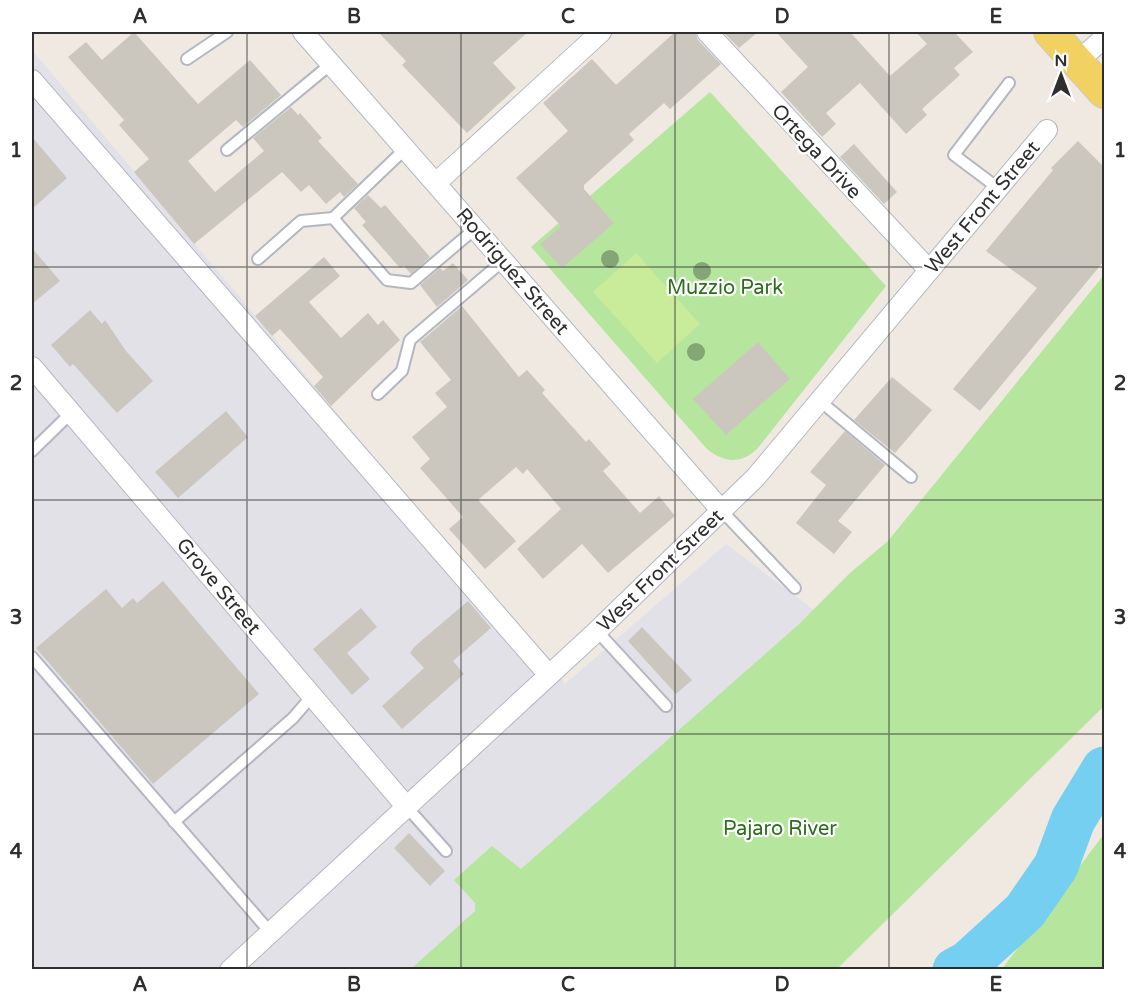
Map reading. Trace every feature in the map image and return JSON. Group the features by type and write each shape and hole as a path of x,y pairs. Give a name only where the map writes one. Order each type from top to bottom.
{"main road":[{"path":"1050,32 1104,92"}],"street":[{"name":"Rodriguez Street","path":"303,32 722,511"},
{"path":"435,183 601,32"},
{"name":"Ortega Drive","path":"707,32 928,269"},
{"path":"1077,62 1104,38"},
{"path":"32,80 548,674"},
{"name":"West Front Street","path":"234,968 405,805 597,631 756,478 928,269 1047,130"},
{"name":"Grove Street","path":"32,367 405,805"}],"lane":[{"path":"187,59 227,32"},
{"path":"227,150 331,64"},
{"path":"998,188 954,156 1009,83"},
{"path":"258,259 301,221 333,218 405,149"},
{"path":"333,218 387,280 411,284 476,228"},
{"path":"378,394 402,371 411,340 504,260"},
{"path":"820,401 911,477"},
{"path":"32,451 70,413"},
{"path":"722,511 795,588"},
{"path":"597,631 666,706"},
{"path":"32,657 270,932"},
{"path":"174,822 293,718 312,696"},
{"path":"405,805 446,851"}],"shaded area":[{"path":"32,50 565,684 726,544 819,614 429,969 32,969"}],"green space":[{"name":"Muzzio Park","path":"710,92 886,286 757,449 745,457 732,460 713,454 707,449 531,247"},
{"path":"636,253 700,324 657,363 593,292"},
{"name":"Pajaro River","path":"1104,275 1104,706 837,969 411,969 475,911 475,903 454,880 492,846 521,869 798,625 850,573 888,541"},
{"path":"1104,834 1104,969 1002,969"}],"building":[{"path":"134,32 198,104 250,60 281,95 243,127 236,120 188,161 215,192 264,151 253,138 291,107 298,115 300,113 322,138 318,141 358,184 344,197 340,192 326,204 309,185 301,192 282,172 194,244 134,172 149,159 119,125 124,120 68,57 86,42 102,60"},
{"path":"378,32 528,32 493,63 516,88 467,133 402,65 406,61"},
{"path":"675,32 695,32 698,40 721,64 670,109 664,103 629,134 634,140 584,185 584,189 614,223 562,268 540,244 561,226 516,178 568,131 543,103 592,59 616,85"},
{"path":"723,32 758,32 739,48"},
{"path":"776,32 850,32 890,76 927,44 916,32 954,32 973,52 954,68 960,75 922,109 927,115 906,134 860,83 826,113 836,124 822,137 781,92 808,67"},
{"path":"32,137 67,178 32,209"},
{"path":"1078,141 1104,167 1104,261 980,411 953,389 1037,288 986,251 1053,170 1051,168"},
{"path":"854,144 897,192 884,204 840,157"},
{"path":"368,195 381,208 385,205 430,257 411,274 404,266 400,268 362,225 366,222 354,208"},
{"path":"32,248 60,281 32,304"},
{"path":"324,257 340,276 309,302 341,338 368,313 378,325 383,320 400,340 331,406 314,386 323,377 280,329 272,336 255,316"},
{"path":"453,263 468,280 437,307 420,285 440,268 443,271"},
{"path":"462,306 519,377 527,370 545,390 542,393 586,442 589,439 611,464 603,471 640,513 659,496 675,516 608,573 582,544 543,579 517,549 561,509 527,469 523,474 516,467 478,500 516,541 485,569 449,529 463,517 420,468 430,459 412,437 447,407 435,393 451,380 420,342"},
{"path":"90,310 102,324 105,320 126,351 153,381 117,413 73,364 70,367 51,345"},
{"path":"758,342 790,379 726,435 693,399"},
{"path":"892,377 932,410 895,453 854,420"},
{"path":"226,411 248,437 178,498 155,472"},
{"path":"845,431 885,465 838,521 852,532 834,554 796,523 826,485 810,472"},
{"path":"163,581 259,694 153,784 36,648 106,589 122,608 133,598 137,603"},
{"path":"468,601 491,628 453,661 464,674 402,729 382,706 424,668 410,653 414,647"},
{"path":"361,608 377,627 347,653 370,679 352,695 313,649"},
{"path":"642,627 692,680 676,694 628,641"},
{"path":"409,833 445,871 430,886 394,848"}],"waterway":[{"name":"Pajaro River","path":"955,970 968,963 1025,911 1056,866 1073,820 1104,769"}]}
